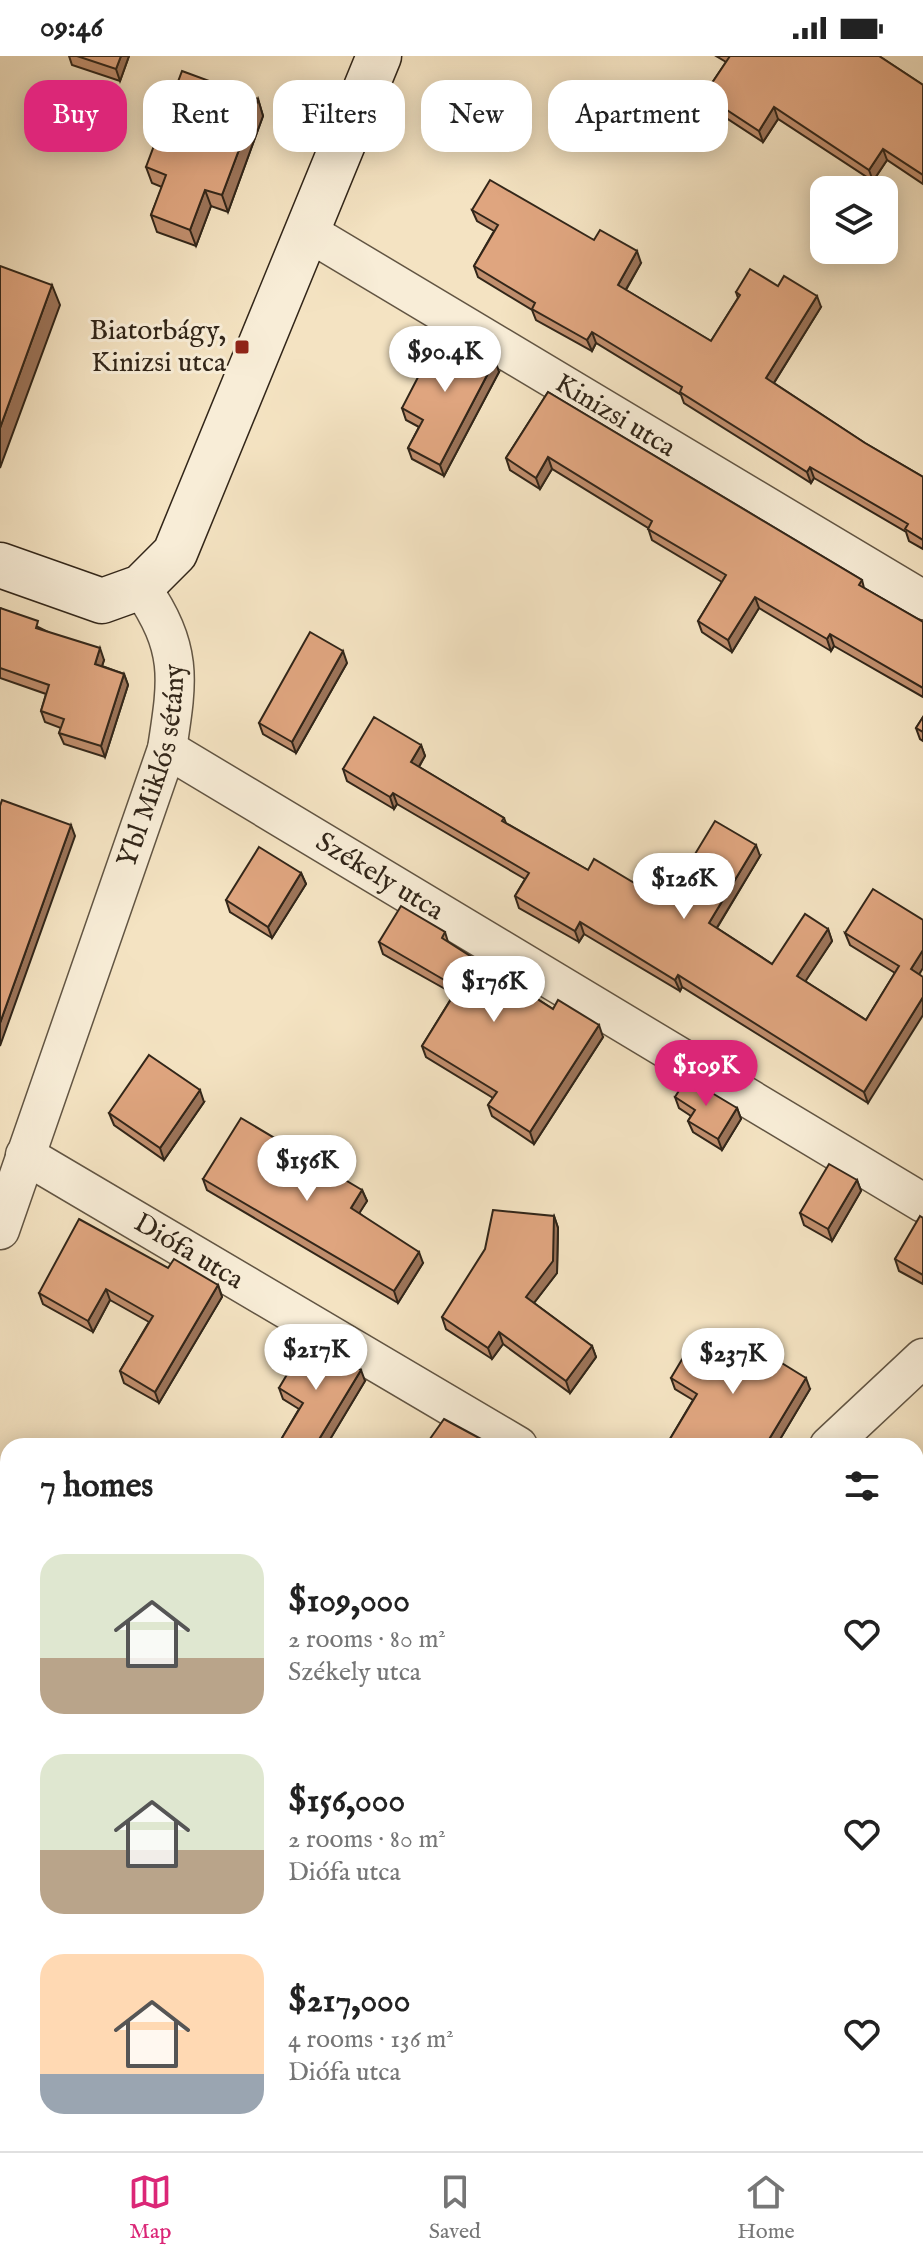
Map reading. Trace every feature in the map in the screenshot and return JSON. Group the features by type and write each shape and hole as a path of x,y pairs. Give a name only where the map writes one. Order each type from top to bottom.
{"street":[{"path":"0,565 102,601 141,587 175,553 379,56"},
{"name":"Kinizsi utca","path":"308,232 923,600"},
{"name":"Ybl Miklós sétány","path":"0,1230 167,749 176,692 174,648 158,613 141,587"},
{"name":"Székely utca","path":"167,749 923,1203"},
{"name":"Diófa utca","path":"25,1155 504,1438"},
{"path":"838,1438 923,1358"}],"building":[{"path":"77,56 121,56 116,69"},
{"path":"730,56 879,56 923,85 923,175 883,149 869,170 774,107 759,131 728,111 728,80 714,80"},
{"path":"182,71 206,80 179,80"},
{"path":"152,152 238,152 222,195 205,190 190,230 151,215 166,175 146,167"},
{"path":"490,180 594,240 600,230 637,251 618,285 711,341 740,295 736,292 750,269 778,286 784,276 817,296 766,378 923,477 923,540 905,529 908,524 810,467 807,472 680,392 682,387 592,332 587,340 532,309 535,303 474,266 498,225 472,210"},
{"path":"0,266 52,285 0,428"},
{"path":"443,329 495,360 440,465 408,448 423,420 402,408"},
{"path":"548,392 862,580 859,585 923,622 923,688 830,634 827,639 755,597 728,640 698,621 726,575 648,529 652,521 548,457 536,478 506,458"},
{"path":"0,608 38,621 36,628 100,648 95,664 124,674 101,746 59,733 64,719 41,711 49,685 0,668"},
{"path":"310,632 343,651 292,742 259,723"},
{"path":"374,717 421,745 411,762 504,818 502,821 588,870 594,859 666,902 715,821 756,845 709,923 772,964 805,914 828,929 797,976 866,1020 899,966 845,933 873,889 923,920 923,950 911,969 923,977 923,997 864,1092 678,975 675,980 580,922 575,931 515,896 529,873 393,793 390,797 343,769"},
{"path":"923,717 923,732 916,728"},
{"path":"2,800 71,825 0,1023 0,806"},
{"path":"259,847 301,873 268,927 226,900"},
{"path":"401,906 445,932 442,938 553,1009 558,1000 599,1025 530,1132 488,1105 497,1092 422,1046 458,988 379,942"},
{"path":"149,1055 200,1090 160,1148 109,1113"},
{"path":"687,1078 737,1108 718,1139 688,1121 695,1110 675,1097"},
{"path":"241,1118 362,1190 351,1208 419,1252 394,1291 203,1179"},
{"path":"829,1164 857,1180 828,1229 800,1213"},
{"path":"493,1210 554,1216 553,1261 526,1297 592,1346 566,1381 499,1332 488,1348 442,1317 485,1249"},
{"path":"920,1216 923,1218 923,1275 895,1259"},
{"path":"79,1219 168,1268 174,1259 218,1285 155,1392 120,1371 153,1316 106,1289 88,1321 39,1293"},
{"path":"697,1334 736,1357 746,1341 806,1378 770,1438 671,1438 697,1394 671,1378"},
{"path":"308,1339 361,1370 320,1438 282,1438 303,1403 279,1388"},
{"path":"444,1419 479,1438 431,1438"}],"place":[{"name":"Biatorbágy, Kinizsi utca","path":"242,347"}]}
